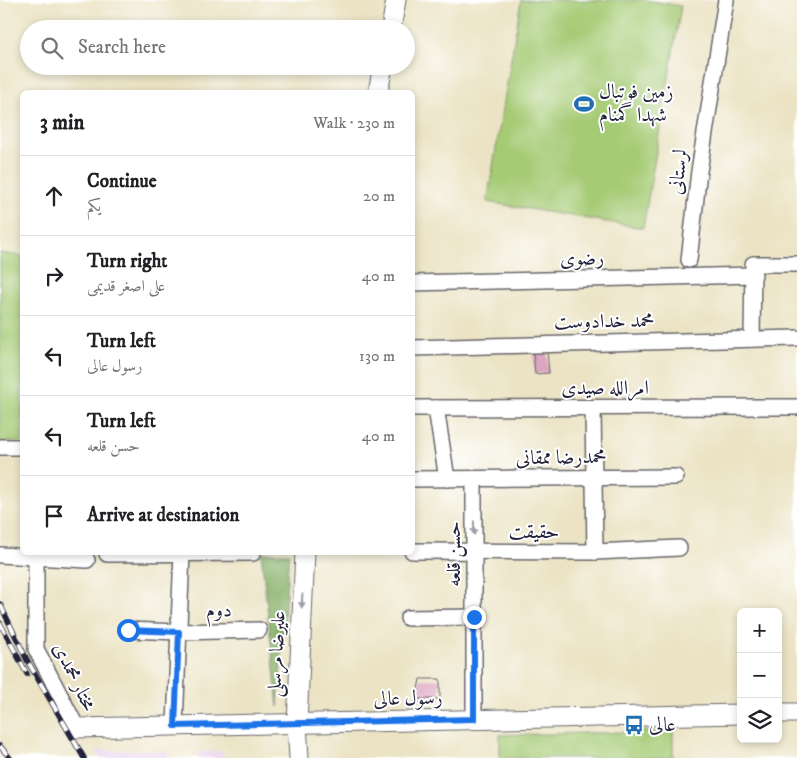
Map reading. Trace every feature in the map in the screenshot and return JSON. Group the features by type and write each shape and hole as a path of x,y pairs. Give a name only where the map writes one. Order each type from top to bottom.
{"street":[{"path":"393,20 396,0"},
{"name":"لرستانی","path":"688,260 699,170 726,0"},
{"path":"378,90 381,75"},
{"path":"752,339 753,264 797,264"},
{"name":"رضوی","path":"415,283 754,275"},
{"name":"محمد خدادوست","path":"415,348 797,338"},
{"name":"امرالله صیدی","path":"415,408 797,407"},
{"path":"436,408 446,479"},
{"path":"593,408 595,552"},
{"path":"0,447 20,448"},
{"name":"محمدرضا ممقانی","path":"415,479 676,477"},
{"name":"حسن قلعه","path":"474,479 474,719"},
{"name":"حقیقت","path":"415,551 595,552 679,548"},
{"path":"0,555 36,555 87,560"},
{"name":"مختار محمدی","path":"36,555 36,649 77,728"},
{"path":"175,726 182,555"},
{"name":"علیرضا مرسلی","path":"299,758 296,724 305,555"},
{"path":"408,618 474,617"},
{"name":"دوم","path":"128,630 179,632 259,630"},
{"path":"782,713 797,713"},
{"name":"رسول عالی","path":"77,728 737,714"}],"shaded area":[{"path":"96,750 168,751 168,758 100,758"},
{"path":"222,751 223,758 198,758 198,752"}],"green space":[{"name":"زمین فوتبال شهدا گمنام","path":"521,0 646,0 681,6 643,228 487,202"},
{"path":"0,253 20,256 20,442 0,442"},
{"path":"261,555 289,555 278,707"},
{"path":"673,731 673,758 500,758 500,735"}],"building":[{"path":"547,351 549,373 535,374 533,352"},
{"path":"420,679 440,679 440,699 416,699"}],"railway":[{"path":"0,604 27,660 84,758"},
{"path":"0,623 27,674"},
{"path":"0,746 10,758"}],"place":[{"name":"زمین فوتبال شهدا گمنام","path":"584,104"},
{"name":"عالی","path":"634,725"}],"route":[{"path":"128,630 179,632 175,726 474,719 474,617"}]}
